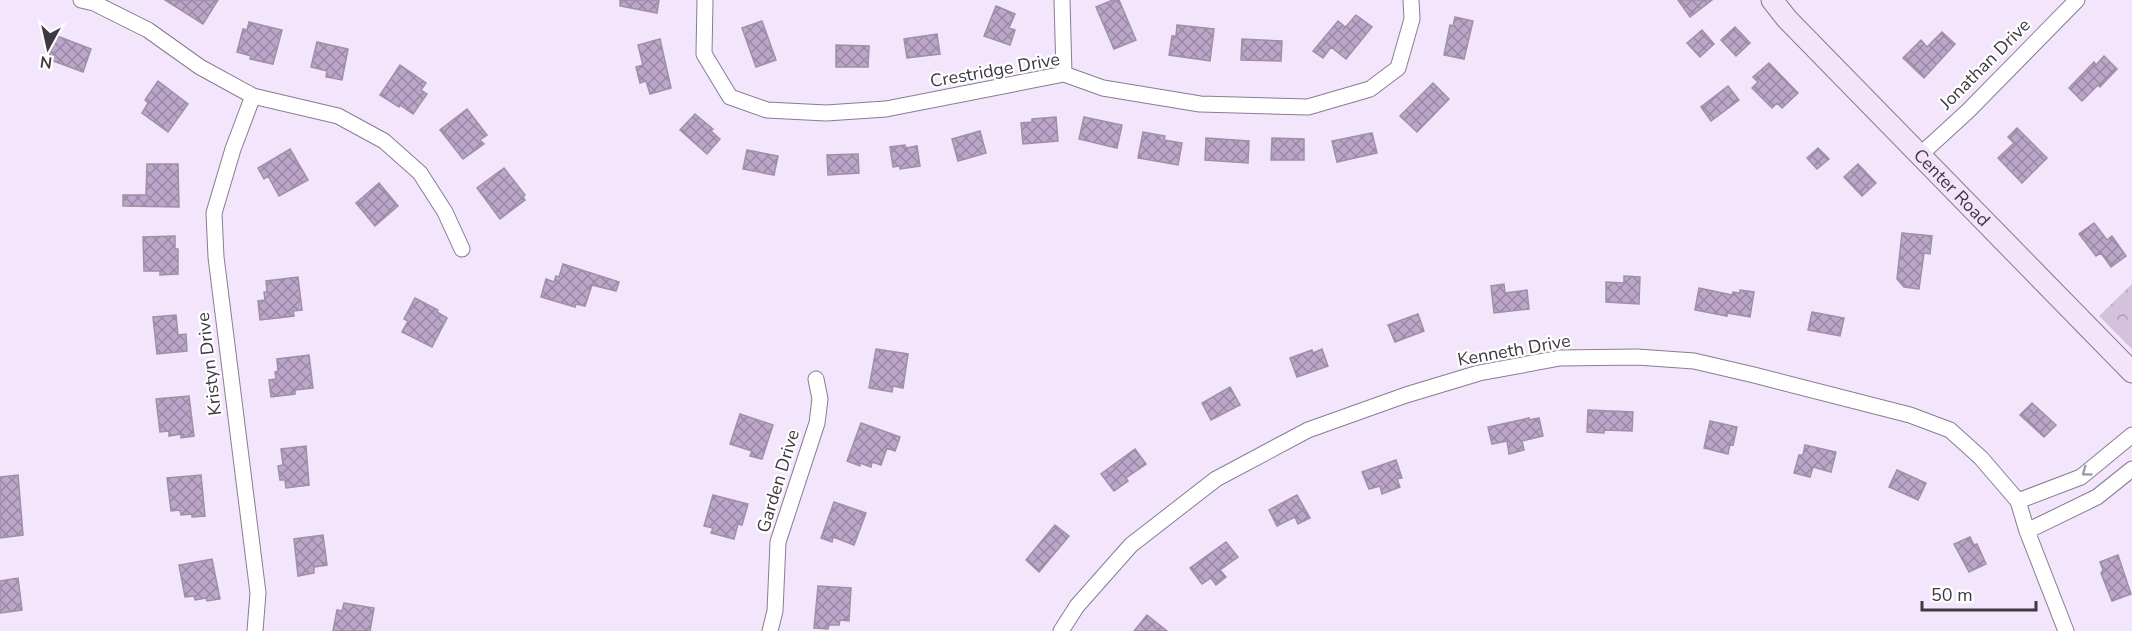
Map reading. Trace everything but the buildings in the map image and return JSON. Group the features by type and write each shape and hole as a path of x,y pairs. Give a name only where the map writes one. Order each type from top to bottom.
{"street":[{"path":"81,0 94,3 148,30 200,67 253,96 338,116 384,141 420,173 445,212 462,249"},
{"name":"Crestridge Drive","path":"705,0 704,54 730,97 767,110 826,112 886,110 1064,74 1103,88 1200,104 1308,107 1370,89 1398,69 1413,19 1411,0"},
{"path":"1062,0 1064,74"},
{"name":"Center Road","path":"1772,0 1787,19 2132,372"},
{"name":"Jonathan Drive","path":"1920,154 1968,111 2077,0"},
{"name":"Kristyn Drive","path":"253,96 233,149 214,213 216,257 258,593 255,631"},
{"name":"Kenneth Drive","path":"1061,631 1077,606 1131,545 1216,479 1308,430 1406,395 1479,374 1560,358 1637,357 1694,362 1910,415 1950,430 1981,458 2018,501"},
{"name":"Garden Drive","path":"770,631 775,611 778,542 817,423 820,399 816,379"},
{"path":"2066,631 2027,531 2018,501 2081,477 2132,435"},
{"path":"2027,531 2097,497 2132,469"}],"green space":[{"path":"2132,284 2132,349 2099,316"}]}
